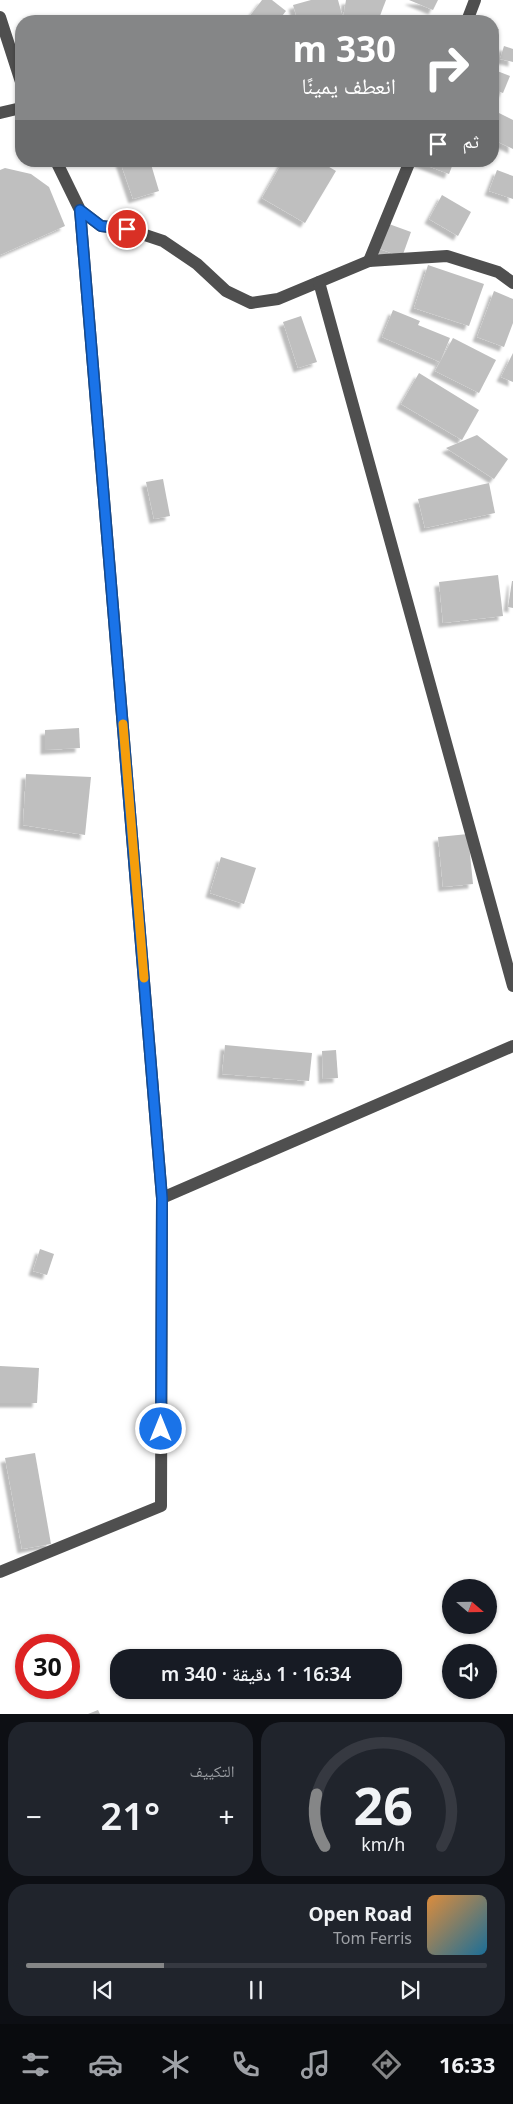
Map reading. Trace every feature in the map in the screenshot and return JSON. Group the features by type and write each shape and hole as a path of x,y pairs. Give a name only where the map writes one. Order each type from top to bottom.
{"street":[{"path":"470,15 476,0"},
{"path":"0,17 15,63"},
{"path":"0,113 15,109"},
{"path":"0,1572 161,1506 162,1198 80,210 59,167"},
{"path":"369,262 408,167"},
{"path":"80,210 101,226 127,229 163,241 197,264 226,291 251,303 278,299 369,262 446,256 498,272 513,282"},
{"path":"319,282 513,986"},
{"path":"162,1198 513,1046"}],"building":[{"path":"262,0 272,0 286,11 283,15 251,15"},
{"path":"311,0 338,0 342,15 296,15 293,5"},
{"path":"346,0 386,0 380,15 344,15"},
{"path":"409,0 438,0 433,10"},
{"path":"504,46 513,49 513,62 500,59"},
{"path":"499,72 510,76 503,93 499,92"},
{"path":"499,113 513,120 513,149 499,142"},
{"path":"122,167 152,167 159,191 133,199"},
{"path":"280,167 329,167 336,171 305,223 262,198"},
{"path":"431,167 452,167 449,174"},
{"path":"5,168 31,174 49,187 65,226 0,255 0,170"},
{"path":"497,170 513,176 513,199 489,191"},
{"path":"442,195 471,212 458,236 429,219"},
{"path":"389,224 411,232 402,257 380,249"},
{"path":"428,265 484,284 469,326 414,308"},
{"path":"494,291 513,299 513,323 504,347 477,337"},
{"path":"393,310 420,321 418,325 450,338 440,362 382,337"},
{"path":"301,316 317,362 298,368 283,322"},
{"path":"453,338 496,360 479,393 435,371"},
{"path":"513,353 513,382 501,377"},
{"path":"419,373 479,410 462,440 401,404"},
{"path":"477,435 508,459 494,479 446,448"},
{"path":"163,479 170,516 154,519 146,482"},
{"path":"489,483 495,513 425,528 418,499"},
{"path":"498,575 503,616 443,623 439,582"},
{"path":"513,581 513,608 508,607"},
{"path":"79,728 80,748 45,750 45,730"},
{"path":"26,774 91,777 85,835 23,825"},
{"path":"468,834 473,884 443,887 438,837"},
{"path":"221,857 256,868 244,904 210,893"},
{"path":"225,1045 312,1053 309,1081 222,1074"},
{"path":"336,1050 338,1078 323,1079 322,1051"},
{"path":"40,1249 54,1254 47,1275 33,1271"},
{"path":"0,1366 39,1368 37,1403 0,1403"},
{"path":"35,1453 51,1544 22,1549 5,1458"},
{"path":"98,1710 100,1714 88,1714"}],"slow traffic":[{"path":"123,724 144,978"}],"route":[{"path":"127,229 101,226 80,210 162,1198 161,1429"}]}
